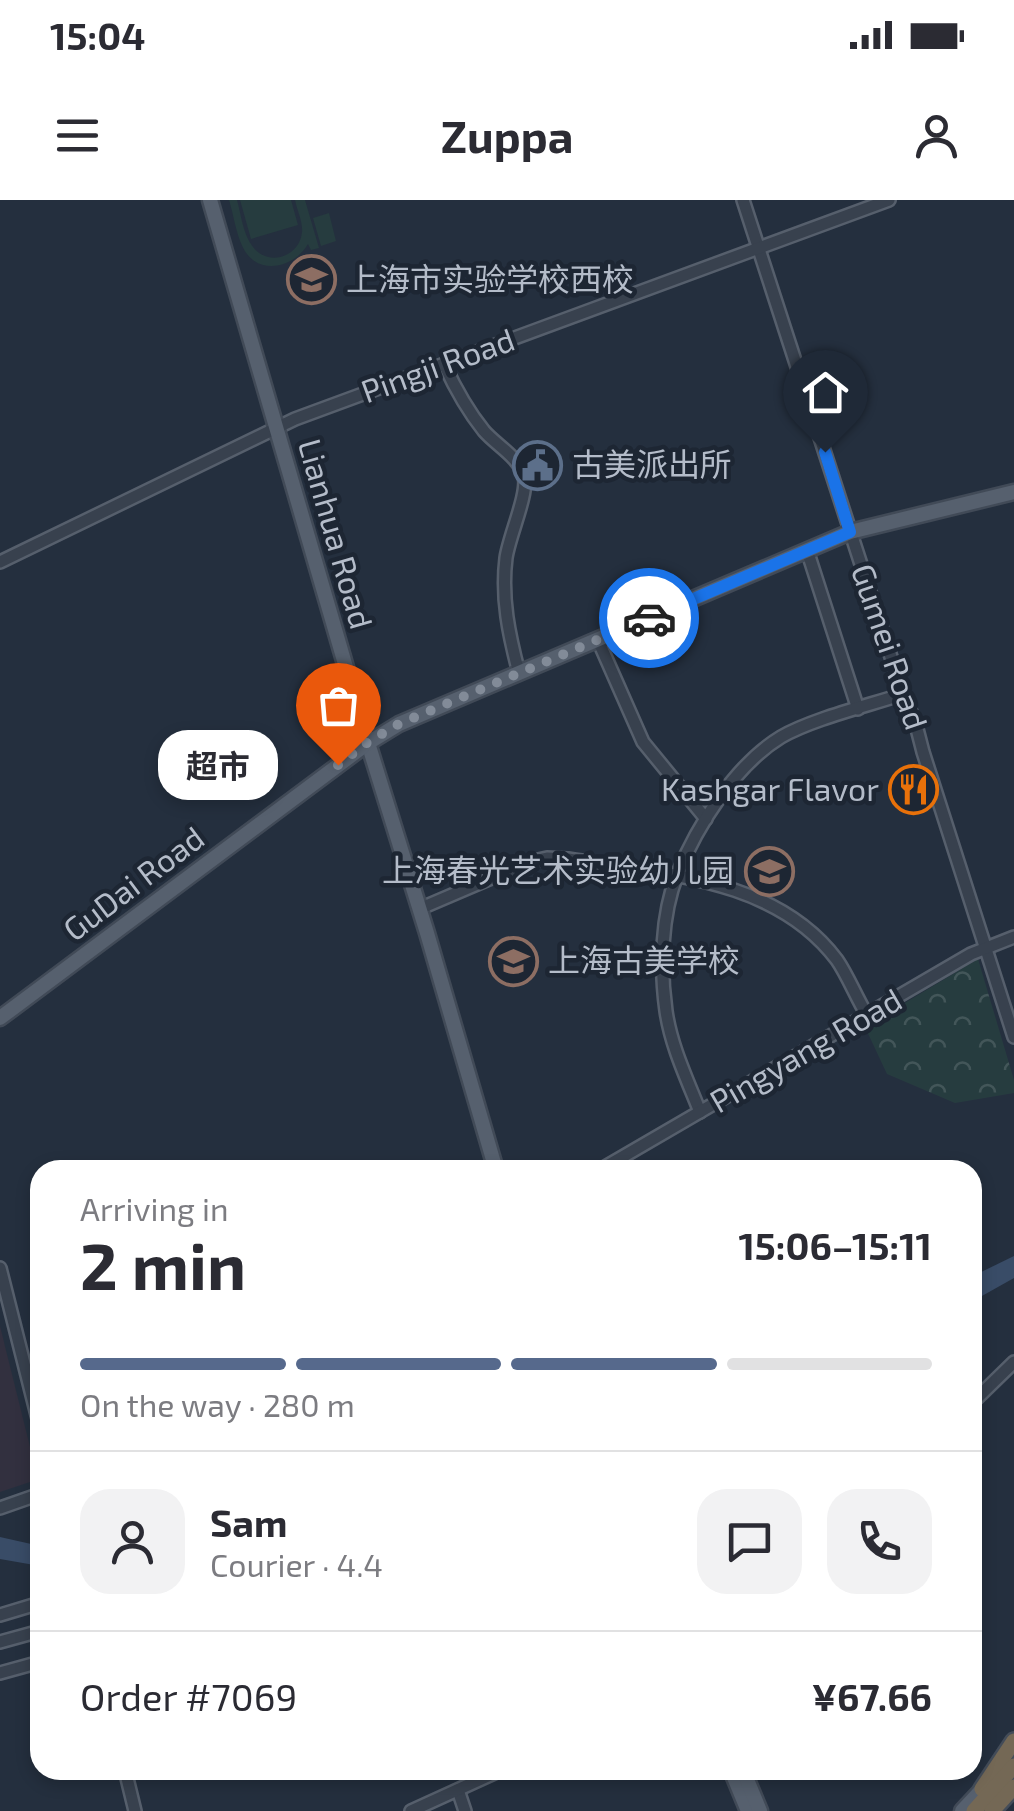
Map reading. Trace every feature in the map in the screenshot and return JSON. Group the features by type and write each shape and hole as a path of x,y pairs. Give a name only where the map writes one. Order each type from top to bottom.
{"highway":[{"path":"982,1789 1014,1741"},
{"path":"974,1811 1014,1766"},
{"path":"992,1811 1014,1787"}],"main road":[{"name":"Lianhua Road","path":"210,200 493,1160"},
{"name":"GuDai Road","path":"0,1018 368,742 399,724 850,532 1014,492"},
{"path":"962,1811 1014,1754"},
{"path":"734,1780 748,1811"},
{"path":"747,1780 760,1811"},
{"path":"1002,1811 1014,1798"}],"street":[{"name":"Gumei Road","path":"743,200 915,721 1014,1037"},
{"name":"Pingji Road","path":"0,562 275,427 889,200"},
{"path":"444,364 473,417 516,461 525,478 524,497 506,557 504,583 518,673"},
{"path":"807,550 858,709"},
{"path":"598,640 643,742 706,819"},
{"path":"700,1112 672,1040 664,985 665,938 676,877 706,819 742,771 766,747 792,732 903,694"},
{"path":"419,910 529,862 547,858 732,888 794,918 838,962 867,1014"},
{"name":"Pingyang Road","path":"617,1160 985,947 1014,937"},
{"path":"0,1268 30,1386"},
{"path":"982,1393 1014,1362"},
{"path":"0,1508 30,1498"},
{"path":"0,1615 30,1606"},
{"path":"16,1610 23,1636"},
{"path":"0,1642 30,1634"},
{"path":"0,1673 30,1665"},
{"path":"128,1780 136,1811"},
{"path":"411,1811 480,1780"},
{"path":"458,1790 466,1811"}],"shaded area":[{"path":"0,1326 30,1447 30,1482 0,1492"}],"green space":[{"path":"229,200 237,200 253,247 275,258 290,253 300,241 302,224 295,200 305,200 319,248 311,250 308,244 296,258 279,265 254,261 241,242"},
{"path":"240,200 291,200 298,225 251,239"},
{"path":"329,213 336,241 321,246 313,218"},
{"path":"978,959 1014,1080 1014,1093 955,1103 887,1074 865,1027"}],"water":[{"path":"1014,1256 1014,1278 982,1296 982,1272"},
{"path":"0,1537 30,1544 30,1564 0,1559"}],"way so far":[{"path":"338,765 399,724 649,618"}],"place":[{"name":"上海市实验学校西校","path":"311,280"},
{"name":"古美派出所","path":"537,465"},
{"name":"超市","path":"338,765"},
{"name":"Kashgar Flavor","path":"914,790"},
{"name":"上海春光艺术实验幼儿园","path":"769,871"},
{"name":"上海古美学校","path":"513,961"}],"route":[{"path":"649,618 850,532 825,452"}]}
